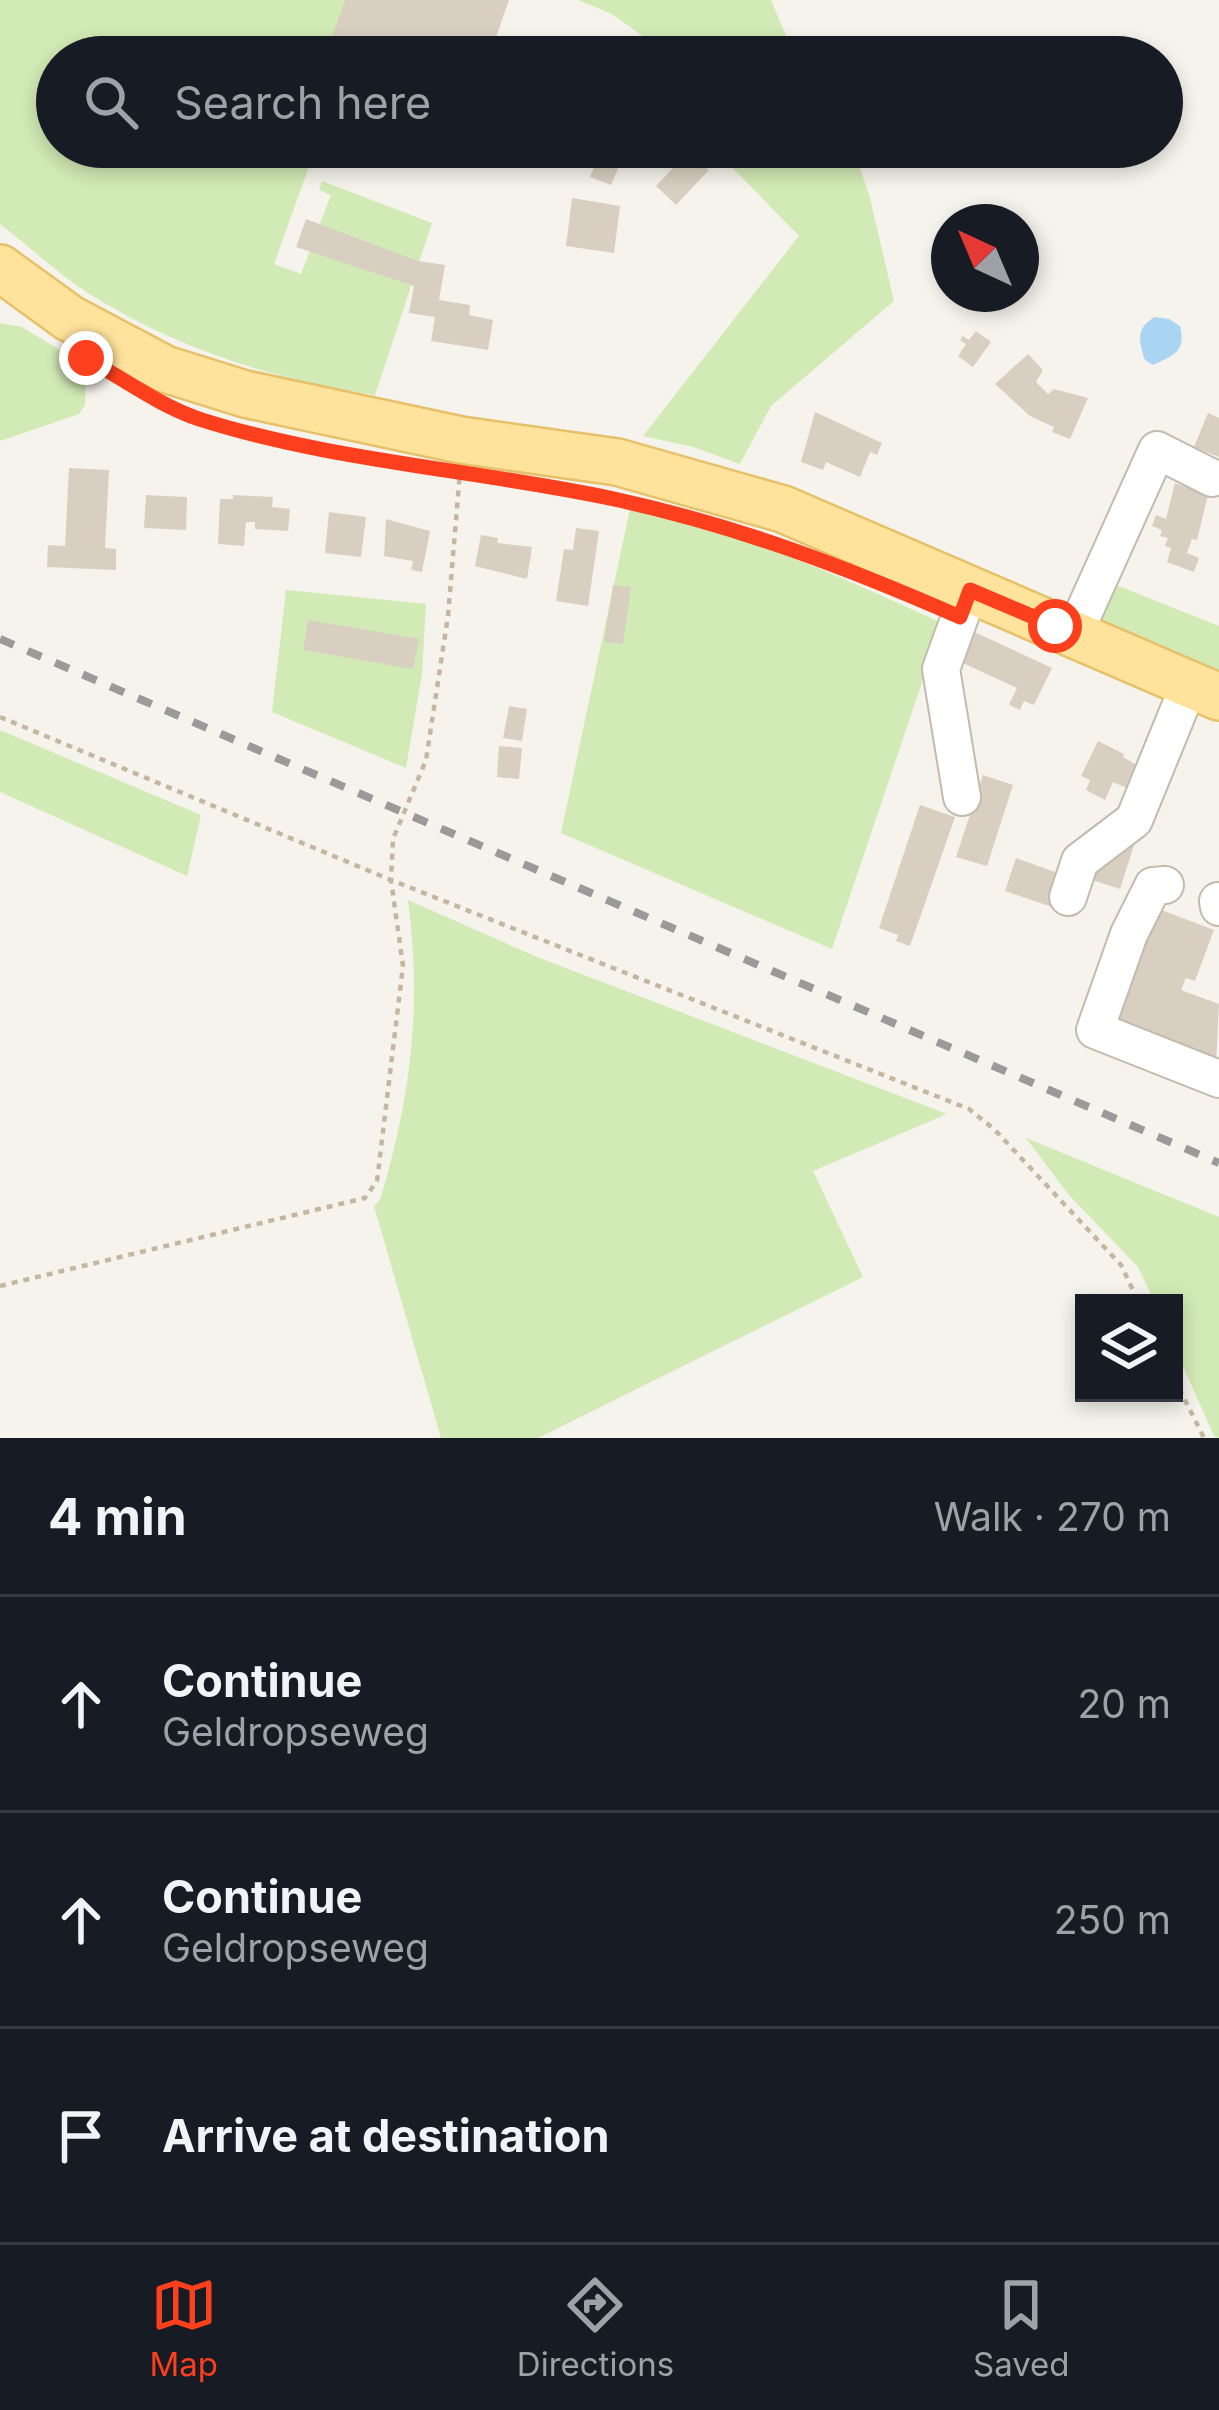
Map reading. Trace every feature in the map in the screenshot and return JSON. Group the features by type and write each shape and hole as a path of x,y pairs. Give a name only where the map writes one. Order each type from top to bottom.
{"main road":[{"path":"0,268 69,318 165,369 461,460 617,462 783,509 1204,691"}],"lane":[{"path":"1074,634 1156,450 1212,478"},
{"path":"962,797 941,669 970,590"},
{"path":"1068,897 1080,861 1134,820 1204,691"},
{"path":"1165,885 1153,886 1129,934 1095,1030 1219,1079"}],"path":[{"path":"260,435 305,445"},
{"path":"0,1286 365,1198 377,1181 403,966 391,880 393,839 426,760 448,616 461,460"},
{"path":"0,717 391,880 969,1109 1121,1265 1134,1294"},
{"path":"1183,1396 1204,1438"}],"green space":[{"path":"0,0 370,0 357,36 36,36 36,168 308,168 274,264 301,274 331,195 319,190 322,181 432,223 375,395 300,380 191,346 121,313 77,285 0,224"},
{"path":"578,0 771,0 786,36 643,36 612,14"},
{"path":"733,168 860,168 894,301 771,406 740,464 643,436 799,236"},
{"path":"0,323 22,327 86,366 85,405 79,414 0,441"},
{"path":"631,504 751,541 942,623 832,949 561,833"},
{"path":"1106,581 1219,626 1219,677 1090,619"},
{"path":"286,590 426,604 422,674 406,768 272,712"},
{"path":"0,730 201,815 187,876 0,792"},
{"path":"408,900 537,957 947,1114 813,1171 863,1277 538,1438 441,1438 374,1206 391,1162 411,1052 414,978"},
{"path":"1026,1138 1219,1217 1219,1438 1183,1366 1183,1294 1151,1294 1138,1267 1068,1194"}],"water":[{"path":"1155,317 1180,326 1181,341 1173,355 1153,365 1145,360 1140,336"}],"building":[{"path":"345,0 509,0 496,36 332,36"},
{"path":"594,168 618,168 611,185 590,177"},
{"path":"673,168 709,170 676,205 656,186"},
{"path":"572,198 620,206 614,253 566,246"},
{"path":"306,219 418,261 445,265 439,300 470,305 469,315 493,320 488,350 431,341 435,317 409,313 414,286 296,247"},
{"path":"976,331 991,342 973,367 958,356 966,344 960,340 963,336 969,340"},
{"path":"1028,354 1043,370 1036,382 1048,394 1054,389 1088,398 1070,439 1030,416 995,384"},
{"path":"815,412 882,443 877,455 870,452 860,477 826,462 823,470 801,462"},
{"path":"1208,413 1219,418 1219,457 1194,447"},
{"path":"69,468 109,470 105,548 116,549 116,570 47,567 48,545 65,546"},
{"path":"1175,483 1208,495 1197,540 1192,539 1187,553 1199,558 1194,572 1167,562 1168,538 1152,526 1156,515 1166,519"},
{"path":"146,495 187,497 186,530 144,528"},
{"path":"233,495 273,497 272,507 290,509 288,531 255,529 255,522 246,522 244,546 218,544 220,499 233,499"},
{"path":"329,512 366,517 361,557 325,553"},
{"path":"386,519 430,531 422,572 411,570 413,561 384,556"},
{"path":"576,528 599,531 588,606 556,601 564,549 573,550"},
{"path":"481,535 498,538 497,543 532,547 527,579 475,566"},
{"path":"613,585 631,587 623,644 604,642"},
{"path":"308,620 419,639 413,669 303,650"},
{"path":"966,628 1052,668 1034,705 1024,701 1020,710 1009,705 1017,688 952,658"},
{"path":"509,706 527,709 522,741 503,738"},
{"path":"1098,741 1143,769 1133,791 1113,782 1105,800 1086,790 1090,780 1081,776"},
{"path":"499,746 522,748 519,779 497,777"},
{"path":"983,775 1013,785 987,866 956,857"},
{"path":"920,805 955,817 910,946 879,928"},
{"path":"1123,834 1136,839 1120,889 1092,880 1101,854 1116,858"},
{"path":"1016,858 1063,875 1052,907 1005,891"},
{"path":"1148,905 1214,930 1195,981 1186,978 1181,990 1219,1004 1216,1064 1108,1024 1129,969 1135,971 1139,961 1129,957"}],"railway":[{"path":"0,639 1219,1163"}],"route":[{"path":"86,358 194,418 283,441 614,499 735,527 838,563 960,617 970,590 1055,626"}]}
